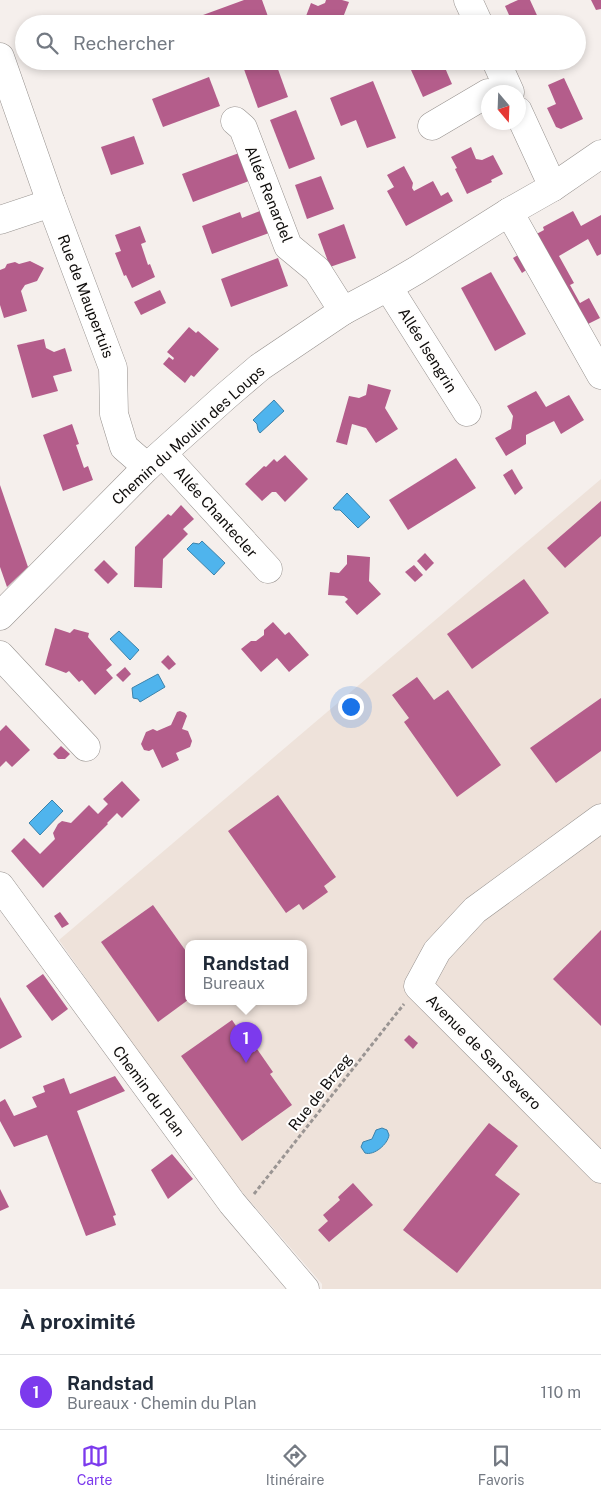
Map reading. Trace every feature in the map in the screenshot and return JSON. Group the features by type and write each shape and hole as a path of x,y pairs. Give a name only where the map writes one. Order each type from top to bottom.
{"street":[{"path":"468,0 475,15"},
{"name":"Rue de Maupertuis","path":"0,57 50,204 113,368 114,414 124,447 155,460"},
{"path":"432,126 498,84"},
{"name":"Allée Renardel","path":"235,121 243,128 288,246 317,270 343,311"},
{"path":"526,129 553,187"},
{"name":"Chemin du Moulin des Loups","path":"0,616 155,460 260,367 343,311 388,287 553,187 601,154"},
{"path":"0,220 50,204"},
{"path":"510,212 601,375"},
{"name":"Allée Isengrin","path":"388,287 467,412"},
{"name":"Allée Chantecler","path":"155,460 268,569"},
{"path":"0,655 86,747"},
{"name":"Avenue de San Severo","path":"601,818 475,910 437,951 418,986 601,1169"},
{"name":"Chemin du Plan","path":"0,886 240,1212 305,1289"}],"path":[{"name":"Rue de Brzeg","path":"240,1212 418,986"}],"shaded area":[{"path":"601,479 601,1289 322,1289 322,1284 210,1155 59,940"}],"water":[{"path":"274,400 284,411 260,433 257,424 253,420"},
{"path":"347,493 370,517 358,528 340,510 333,508"},
{"path":"202,541 225,563 214,575 187,549 193,543 199,544"},
{"path":"119,631 139,650 130,660 110,639"},
{"path":"158,674 165,687 140,702 138,699 133,698 132,688"},
{"path":"52,800 63,811 40,835 29,823"},
{"path":"382,1128 387,1130 389,1135 386,1142 376,1151 365,1153 361,1147 363,1142 372,1139 376,1130"}],"building":[{"path":"244,0 262,0 267,15 203,15"},
{"path":"326,0 349,2 344,15 306,15 311,3 318,6 325,3"},
{"path":"518,0 530,0 537,15 509,15 505,6"},
{"path":"591,0 601,0 601,9 596,10"},
{"path":"244,70 278,70 288,97 258,108"},
{"path":"411,70 446,70 452,84 423,97"},
{"path":"209,77 220,106 163,127 152,99"},
{"path":"564,78 583,119 561,129 556,127 547,108 556,104 548,85"},
{"path":"373,81 396,138 367,148 356,120 341,126 330,98"},
{"path":"296,110 315,159 289,169 270,120"},
{"path":"134,136 144,164 111,175 101,147"},
{"path":"471,147 476,159 482,160 493,155 503,174 491,180 492,182 467,194 451,157"},
{"path":"239,153 249,181 193,202 182,174"},
{"path":"404,166 413,183 412,188 414,191 433,181 441,196 448,192 453,201 406,226 387,191 394,187 387,175"},
{"path":"321,176 334,209 307,219 295,185"},
{"path":"260,211 269,233 212,254 202,226 240,212 242,218"},
{"path":"573,211 581,226 601,215 601,254 597,256 588,239 559,256 574,283 570,285 580,303 589,298 600,318 580,328 529,238 544,230 543,227"},
{"path":"344,224 356,258 330,267 318,234"},
{"path":"140,226 146,242 141,244 148,265 150,264 155,277 132,288 126,275 124,276 115,253 121,251 115,235"},
{"path":"523,252 532,266 522,273 513,258"},
{"path":"278,258 288,286 231,307 221,279"},
{"path":"30,261 44,268 37,281 25,285 21,291 27,311 4,318 0,305 0,270 5,268 7,264 15,262 19,264"},
{"path":"491,272 526,334 495,351 461,288"},
{"path":"160,290 166,303 141,315 134,302"},
{"path":"189,327 196,333 198,331 219,349 194,377 191,375 185,383 163,364 169,357 173,360 174,358 167,352"},
{"path":"44,339 46,348 54,352 65,348 72,371 53,376 58,391 32,398 17,345"},
{"path":"368,384 391,390 385,408 398,429 376,443 366,428 352,424 347,445 336,442 349,396 359,398 366,395"},
{"path":"536,391 546,407 569,395 584,420 561,434 554,421 526,435 526,444 506,456 495,438 511,429 513,416 507,406"},
{"path":"72,424 79,444 76,445 84,468 88,466 93,480 63,491 43,435"},
{"path":"285,455 308,479 285,502 276,492 272,492 262,501 245,484 264,466 266,467 274,459 277,462"},
{"path":"456,458 476,488 408,530 389,500"},
{"path":"512,469 523,488 515,495 503,475"},
{"path":"0,485 28,567 7,587 0,567"},
{"path":"601,501 601,536 565,568 547,548"},
{"path":"181,505 194,519 183,529 188,534 163,559 162,588 134,587 135,547 168,514 171,516"},
{"path":"425,553 434,563 426,571 417,561"},
{"path":"347,555 370,557 369,581 381,594 357,615 345,602 348,599 344,596 328,595 330,572 339,573 347,564"},
{"path":"104,560 118,574 108,584 94,570"},
{"path":"414,565 423,575 415,582 405,572"},
{"path":"524,579 549,613 472,669 447,634"},
{"path":"273,622 285,635 289,632 309,655 289,672 277,658 261,672 241,649 251,641 256,641 264,635 264,630"},
{"path":"55,628 70,633 74,629 89,633 88,637 112,665 106,670 113,678 95,695 82,680 79,682 69,671 66,673 45,665"},
{"path":"168,655 176,664 169,670 161,662"},
{"path":"125,667 131,674 123,682 116,675"},
{"path":"417,677 434,700 448,690 501,765 457,797 404,722 409,718 392,695"},
{"path":"601,698 601,751 556,783 530,748"},
{"path":"180,711 187,716 182,729 188,731 192,741 190,747 176,753 179,760 162,768 153,749 149,751 144,750 141,744 146,732 153,729 157,731 171,725 177,712"},
{"path":"6,725 30,750 12,767 6,761 0,767 0,731"},
{"path":"61,746 70,754 65,759 58,759 53,754"},
{"path":"122,781 140,800 122,818 117,813 43,888 11,851 24,838 40,854 55,839 53,833 58,824 62,821 71,823 89,805 98,814 108,804 103,799"},
{"path":"278,795 336,877 324,886 328,892 303,910 299,904 286,913 228,831"},
{"path":"153,905 185,950 185,1002 158,1022 101,942"},
{"path":"60,912 69,924 62,928 54,916"},
{"path":"601,930 601,1026 553,979"},
{"path":"43,974 68,1009 52,1021 26,986"},
{"path":"0,997 22,1037 0,1049"},
{"path":"232,1020 254,1052 257,1049 273,1072 270,1074 292,1105 242,1141 181,1056"},
{"path":"409,1035 418,1043 413,1049 404,1040"},
{"path":"115,1076 125,1091 77,1111 116,1215 113,1216 116,1225 86,1236 47,1135 14,1147 0,1121 0,1102 5,1099 14,1116 37,1107 32,1097 45,1092 43,1086 64,1078 70,1094"},
{"path":"489,1123 518,1146 495,1175 520,1194 457,1273 403,1230"},
{"path":"172,1154 193,1179 168,1199 151,1170"},
{"path":"353,1183 373,1205 329,1242 318,1230 328,1221 323,1215 340,1200 338,1197"},
{"path":"0,1189 9,1207 0,1211"}],"place":[{"name":"Randstad","path":"246,1063"}]}
